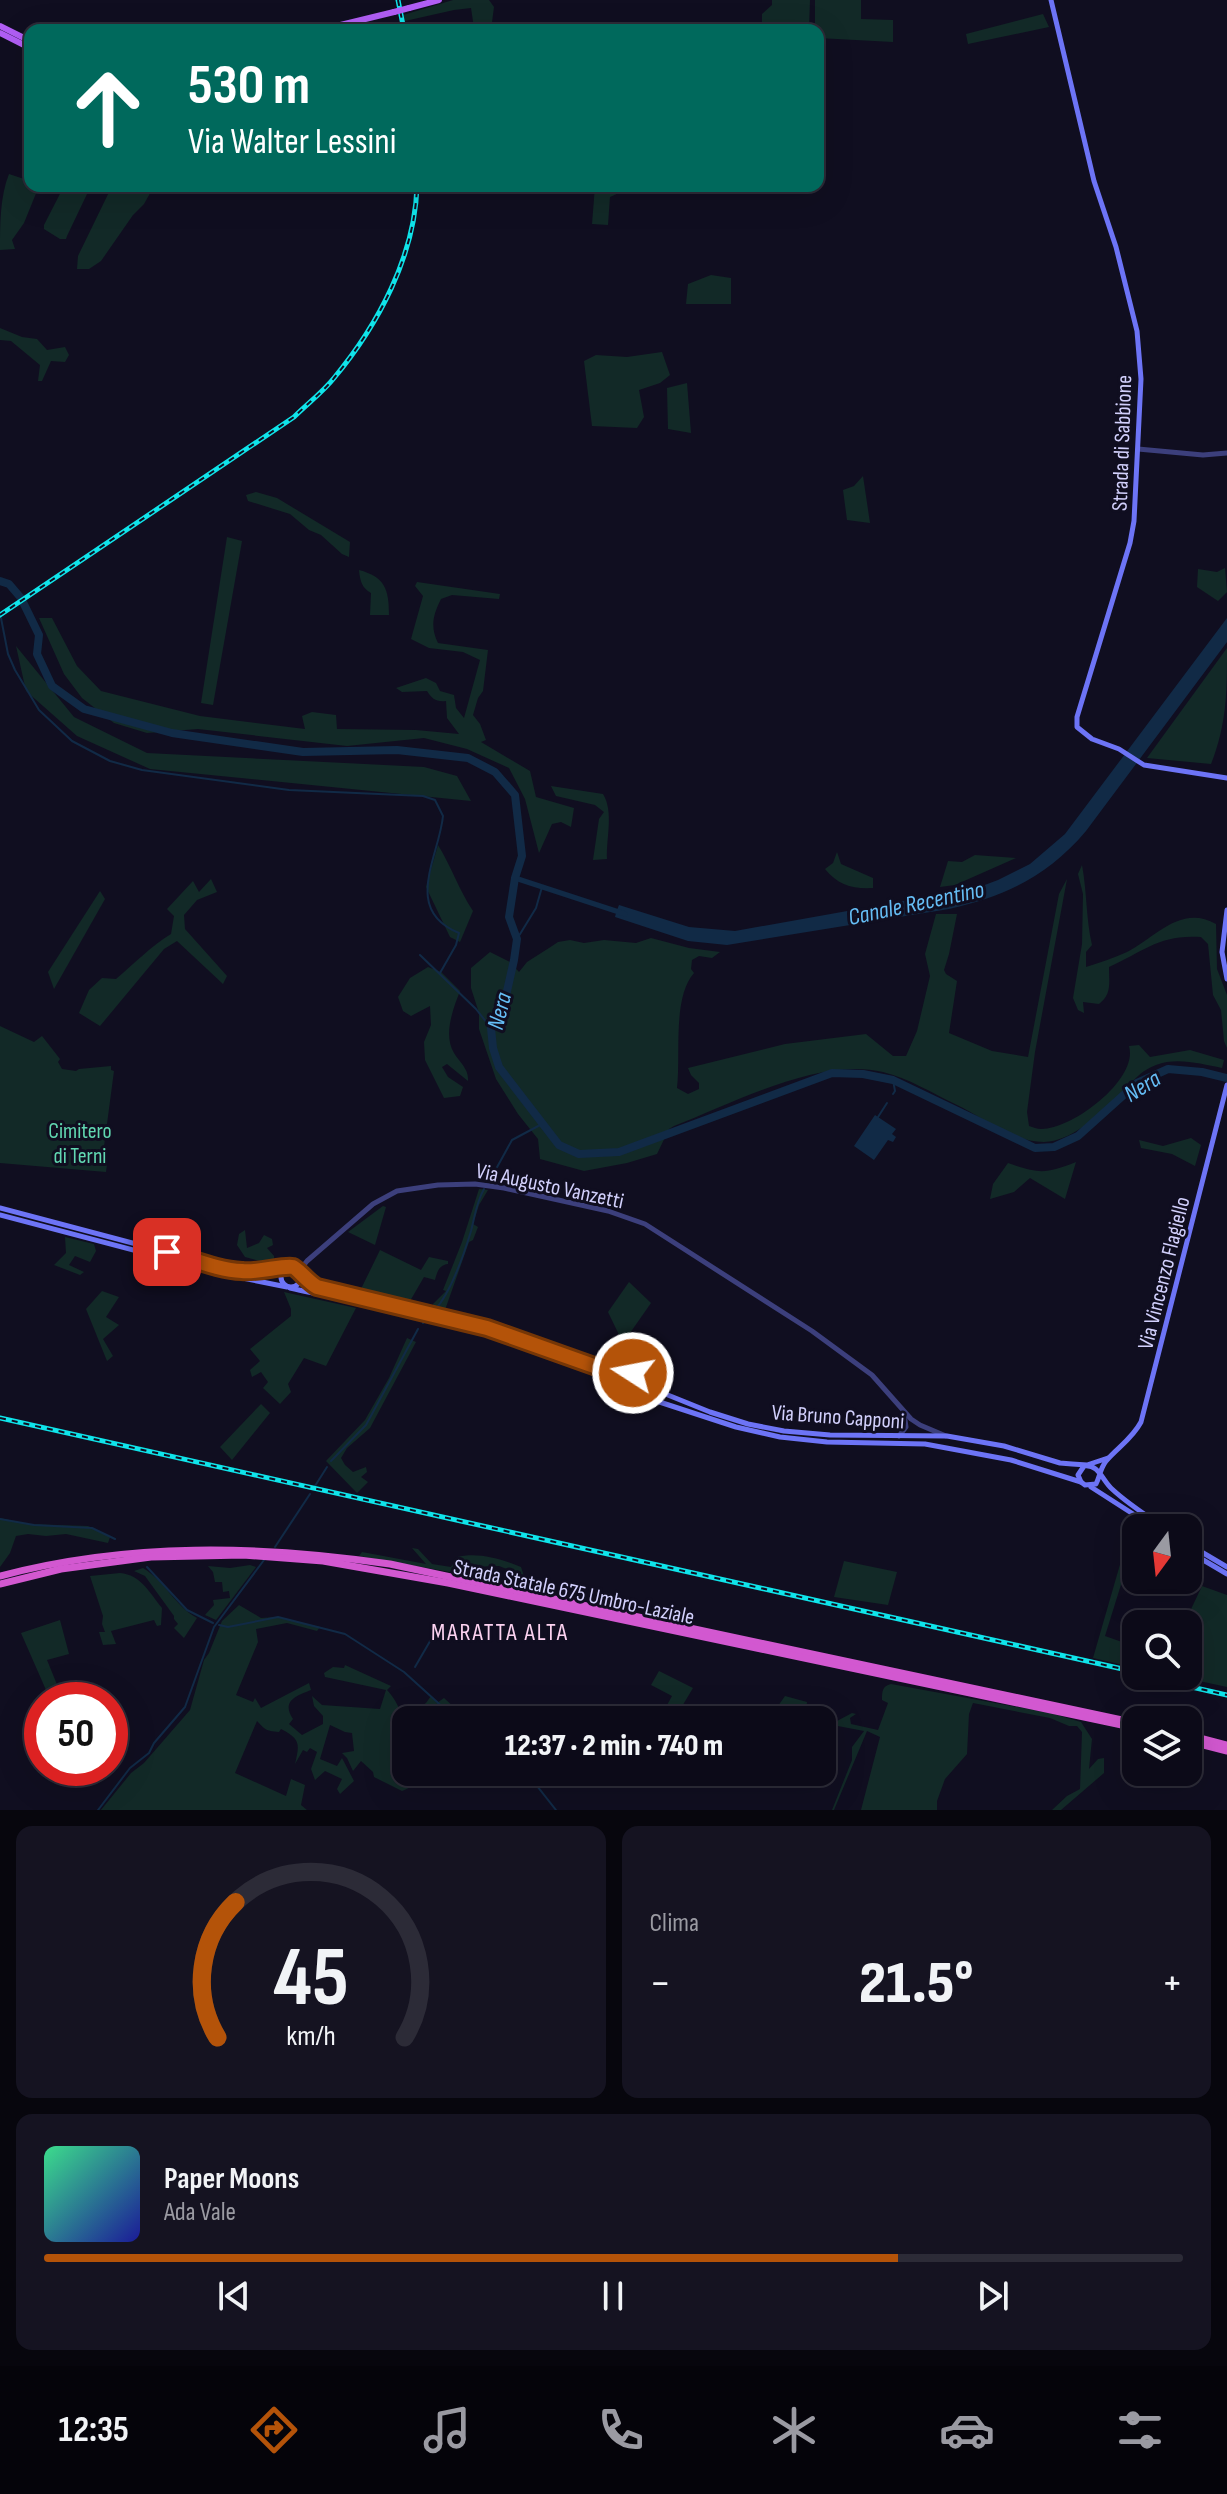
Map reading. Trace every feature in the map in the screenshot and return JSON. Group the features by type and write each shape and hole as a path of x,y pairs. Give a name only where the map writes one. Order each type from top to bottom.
{"highway":[{"name":"Strada Statale 675 Umbro-Laziale","path":"0,1576 50,1564 197,1548 343,1557 390,1564 1122,1723"},
{"name":"Strada Statale 675 Umbro-Laziale","path":"0,1584 61,1569 151,1557 243,1555 333,1562 448,1583 1122,1723"},
{"path":"1202,1742 1227,1748"}],"main road":[{"path":"345,24 439,0"},
{"name":"Strada di Sabbione","path":"1051,0 1094,181 1132,306 1141,379 1135,512 1130,543 1076,723 1080,731 1092,739 1123,751 1139,762 1157,768 1226,779"},
{"path":"0,26 24,38"},
{"path":"0,33 24,45"},
{"path":"1227,910 1222,952 1227,979"},
{"name":"Via Vincenzo Flagiello","path":"1099,1472 1109,1457 1134,1435 1143,1416 1227,1085"},
{"path":"0,1208 238,1271 260,1272 286,1268 293,1267 300,1273 299,1284 289,1287 281,1279 281,1273 286,1268"},
{"name":"Via Bruno Capponi","path":"0,1215 232,1276 487,1333 618,1385 622,1393 635,1394 736,1427 812,1441 895,1442 943,1447 1011,1460 1081,1482"},
{"name":"Via Bruno Capponi","path":"300,1273 317,1287 487,1328 622,1375 633,1373 648,1387 697,1408 748,1424 784,1431 947,1436 1004,1446 1060,1463 1087,1465"},
{"path":"618,1385 622,1375"},
{"path":"635,1394 640,1382"},
{"path":"943,1447 942,1441 947,1436"},
{"name":"Via Vincenzo Flagiello","path":"1087,1465 1109,1457"},
{"path":"1133,1514 1081,1482 1079,1472 1087,1465 1094,1467 1110,1487 1146,1514"},
{"path":"1090,1486 1098,1481 1099,1472"},
{"path":"1202,1552 1227,1567"},
{"path":"1202,1559 1227,1574"}],"street":[{"path":"1138,449 1203,455 1227,453"},
{"name":"Via Augusto Vanzetti","path":"300,1273 373,1204 397,1191 475,1184 608,1211 645,1224 812,1331 872,1375 904,1412 920,1425 947,1436"},
{"path":"898,1436 906,1427 904,1412"}],"green space":[{"path":"453,0 489,0 494,7 492,24 473,24 471,8 405,21 403,15"},
{"path":"772,0 810,0 809,24 762,24 762,14 772,5"},
{"path":"815,0 861,0 861,19 893,20 893,42 824,38 824,24 815,24"},
{"path":"1043,14 1049,27 968,44 966,34"},
{"path":"9,174 24,179 24,192 37,192 24,223 12,240 15,249 0,250 2,201"},
{"path":"61,192 87,192 66,239 60,239 44,229"},
{"path":"109,192 151,192 101,261 89,269 77,269 78,256"},
{"path":"595,192 621,192 610,197 608,225 592,224"},
{"path":"711,275 731,278 731,304 686,304 688,284"},
{"path":"0,328 37,339 47,350 65,347 69,355 65,362 51,361 42,381 38,381 40,365 11,341 0,340"},
{"path":"662,352 670,375 660,383 639,390 644,417 637,428 592,426 584,361 596,355 627,357"},
{"path":"687,383 691,433 668,429 667,388"},
{"path":"863,476 870,523 847,520 843,490 854,486"},
{"path":"256,492 277,498 350,542 349,557 290,514 248,501 246,495"},
{"path":"227,537 242,541 213,705 201,703"},
{"path":"1225,568 1227,592 1218,601 1197,587 1198,569 1217,572"},
{"path":"359,570 375,576 384,585 389,615 370,615 371,593 362,584"},
{"path":"417,582 500,594 499,599 452,595 441,599 433,626 438,643 488,650 483,691 473,715 486,740 481,742 530,771 536,797 574,808 571,827 561,822 552,824 539,853 525,799 509,768 467,749 424,738 347,746 198,729 147,733 114,723 82,698 64,674 39,618 52,618 77,666 101,691 200,716 305,729 302,716 312,712 336,715 337,729 459,734 447,718 446,701 435,699 427,691 402,692 396,688 426,678 436,683 440,691 454,695 456,708 464,718 480,660 463,652 429,648 411,639 423,596 415,586"},
{"path":"16,646 74,717 147,753 424,767 457,776 471,801 150,769 77,736 26,691"},
{"path":"1227,648 1223,721 1211,764 1147,758"},
{"path":"551,786 603,794 609,817 607,859 593,860 599,819 604,812 595,805 556,796"},
{"path":"438,845 473,911 460,942 450,937 426,887"},
{"path":"837,852 841,864 873,878 873,888 846,885 825,869 833,863"},
{"path":"975,855 1016,858 955,885 940,887 948,861 962,862"},
{"path":"1082,865 1092,945 1086,952 1086,967 1127,952 1180,920 1203,919 1216,924 1217,969 1227,995 1227,1048 1221,1010 1213,995 1208,944 1201,937 1163,941 1109,967 1106,996 1099,1004 1083,1002 1084,1013 1078,1010 1073,998 1082,944 1083,894 1078,874"},
{"path":"211,879 217,892 197,900 184,915 185,929 227,976 223,984 177,941 164,949 100,1026 79,1013 89,990 102,978 116,979 171,934 174,916 167,909 193,881 199,892"},
{"path":"1067,879 1035,1052 1027,1112 1029,1126 1041,1129 1054,1127 1100,1101 1124,1073 1129,1046 1139,1045 1150,1057 1190,1050 1224,1060 1222,1068 1181,1061 1149,1068 1091,1121 1054,1141 1021,1138 902,1078 858,1069 804,1076 749,1095 669,1129 657,1154 584,1171 540,1159 538,1139 496,1079 479,1029 479,1013 471,988 471,968 490,952 510,962 519,972 527,962 558,942 604,940 636,943 651,938 720,952 712,958 699,956 692,960 694,973 683,997 677,1088 688,1094 699,1089 699,1083 688,1068 785,1044 866,1034 893,1056 906,1056 917,1031 930,976 925,954 936,914 957,914 944,970 957,981 949,1033 992,1051 1028,1057 1059,894"},
{"path":"100,891 105,899 54,989 48,972"},
{"path":"428,967 441,972 460,991 450,1022 449,1038 454,1053 466,1070 468,1081 447,1064 442,1067 448,1077 463,1087 460,1096 444,1098 425,1060 424,1042 431,1025 430,1006 411,1016 403,1011 398,997 410,978"},
{"name":"Cimitero di Terni","path":"0,1026 34,1042 42,1036 60,1059 58,1062 62,1069 76,1071 111,1066 114,1071 103,1154 108,1156 106,1172 0,1163"},
{"path":"1191,1138 1201,1145 1195,1166 1172,1154 1141,1148 1139,1140 1163,1146"},
{"path":"1076,1162 1065,1199 1030,1178 1014,1192 990,1199 993,1184 1008,1163 1042,1171"},
{"path":"479,1189 488,1190 473,1224 478,1227 473,1240 469,1242 445,1310 434,1309 433,1304 446,1291 443,1290"},
{"path":"383,1206 386,1207 375,1245 348,1232"},
{"path":"245,1230 247,1248 259,1243 264,1235 272,1239 273,1245 267,1248 274,1256 274,1265 245,1257 237,1245 239,1234"},
{"path":"65,1237 94,1244 96,1251 90,1262 75,1256 69,1265 84,1272 80,1275 54,1265 66,1253"},
{"path":"380,1250 421,1270 429,1257 448,1261 448,1264 440,1267 435,1280 424,1277 410,1301 364,1292 361,1289"},
{"path":"629,1282 651,1303 623,1343 608,1312"},
{"path":"102,1291 119,1297 106,1317 119,1325 103,1339 113,1356 107,1361 86,1309"},
{"path":"284,1292 356,1308 326,1366 304,1358 288,1384 291,1392 280,1404 263,1388 268,1382 261,1372 252,1377 250,1370 260,1361 250,1349 291,1316"},
{"path":"407,1338 416,1342 370,1428 347,1448 341,1458 353,1472 366,1467 367,1472 361,1477 368,1482 357,1493 326,1461 365,1420"},
{"path":"261,1404 270,1413 232,1460 220,1447"},
{"path":"0,1518 28,1524 88,1526 110,1537 108,1543 66,1534 16,1536 10,1553 0,1567"},
{"path":"412,1548 418,1549 432,1564 451,1567 457,1557 465,1556 506,1561 521,1567 526,1582 518,1580 515,1572 499,1566 470,1567 486,1576 520,1585 462,1575 451,1570 359,1556 362,1552 426,1564"},
{"path":"1122,1559 1122,1581 1105,1636 1122,1642 1122,1665 1093,1658"},
{"path":"844,1561 897,1572 888,1605 834,1597"},
{"path":"208,1566 230,1568 256,1567 216,1620 205,1615 214,1605 213,1600 230,1598 229,1591 223,1592 222,1582 215,1582"},
{"path":"143,1568 197,1618 184,1638 174,1628 178,1624 174,1616 145,1576 134,1571"},
{"path":"120,1573 134,1577 149,1590 162,1608 161,1625 157,1626 154,1620 111,1631 116,1644 103,1645 99,1632 105,1632 103,1616 90,1576"},
{"path":"1202,1586 1227,1595 1227,1687 1202,1682 1202,1610 1191,1610 1198,1594 1202,1594"},
{"path":"239,1605 261,1618 276,1617 320,1627 317,1631 287,1623 256,1629 258,1642 236,1695 253,1702 255,1698 261,1708 309,1683 311,1690 289,1703 293,1719 289,1724 302,1735 323,1724 323,1716 314,1706 312,1696 322,1705 380,1709 386,1690 325,1677 324,1673 333,1667 344,1668 345,1665 391,1686 387,1690 398,1706 392,1706 392,1786 374,1777 361,1761 353,1771 342,1753 354,1751 352,1733 330,1725 320,1759 337,1766 342,1758 354,1781 340,1794 337,1789 342,1779 325,1771 315,1780 311,1769 317,1752 310,1748 307,1752 303,1750 295,1764 298,1746 295,1739 281,1729 279,1732 268,1730 257,1721 235,1773 286,1796 291,1779 305,1785 301,1805 307,1810 101,1810 120,1786 128,1786 131,1773 144,1763 190,1710 204,1660 222,1621"},
{"path":"60,1620 69,1654 47,1660 56,1682 42,1682 21,1633"},
{"path":"659,1671 693,1688 682,1706 667,1706 672,1696 651,1685"},
{"path":"891,1684 1050,1713 1081,1722 1092,1739 1089,1769 1098,1759 1104,1758 1104,1773 1061,1810 1052,1810 1080,1789 1082,1732 1077,1726 1050,1718 973,1703 969,1714 967,1754 945,1779 937,1810 861,1810 880,1737 867,1731 832,1810 852,1760 852,1747 864,1731 836,1726 836,1721 852,1713 856,1714 850,1718 851,1724 878,1730 888,1703 882,1700 886,1686"},
{"path":"431,1696 437,1703 444,1698 453,1706 422,1706"},
{"path":"785,1696 807,1702 807,1706 778,1706"},
{"path":"392,1786 412,1786 402,1791"}],"water":[{"path":"1227,618 1227,642 1086,831 1057,860 1025,882 989,898 949,909 727,945 688,941 615,917 616,913 621,913 617,910 619,905 689,927 735,931 982,886 998,880 1030,864 1065,834"},
{"path":"875,1115 896,1129 892,1134 896,1137 893,1142 888,1140 874,1160 854,1146"}],"waterway":[{"name":"Nera","path":"0,581 9,584 21,598 39,635 37,654 52,686 84,709 172,733 303,752 397,750 468,758 495,772 515,795 522,856 509,917 517,939 514,960 505,1000 491,1028 493,1048 499,1067 559,1145 579,1154 619,1152 832,1073 863,1074 893,1080 1035,1148 1054,1147 1078,1136 1137,1083 1168,1069 1227,1078"},
{"path":"1,618 8,654 39,710 72,741 110,761 142,770 289,790 423,796 435,800 443,816 428,881 428,897 432,911 442,923 459,933 456,945 440,973"},
{"name":"Canale Recentino","path":"515,878 625,914"},
{"name":"Canale Recentino","path":"517,939 536,908 542,887"},
{"path":"420,955 476,1009 491,1028"},
{"path":"893,1080 893,1094"},
{"path":"878,1117 887,1103"},
{"path":"490,1180 512,1140 542,1124"},
{"path":"434,1311 456,1273 484,1189"},
{"path":"331,1461 366,1425 418,1329"},
{"path":"315,1486 327,1467"},
{"path":"275,1547 310,1494"},
{"path":"0,1519 34,1525 92,1528 115,1539"},
{"path":"98,1810 130,1768 149,1753 185,1707 214,1627 264,1560"},
{"path":"147,1567 187,1610 213,1623"},
{"path":"219,1625 228,1627 278,1617 345,1634 404,1672 442,1706"},
{"path":"415,1667 440,1624"},
{"path":"537,1786 556,1810"}],"railway":[{"path":"398,0 403,24"},
{"path":"0,615 294,417 325,388 365,335 391,288 409,238 417,192"},
{"path":"0,1418 1122,1669"},
{"path":"1202,1689 1227,1695"}],"district":[{"name":"MARATTA ALTA","path":"500,1632"}],"route":[{"path":"167,1252 238,1271 297,1268 306,1280 317,1287 438,1314 557,1351 608,1371 622,1375 633,1373"}]}
